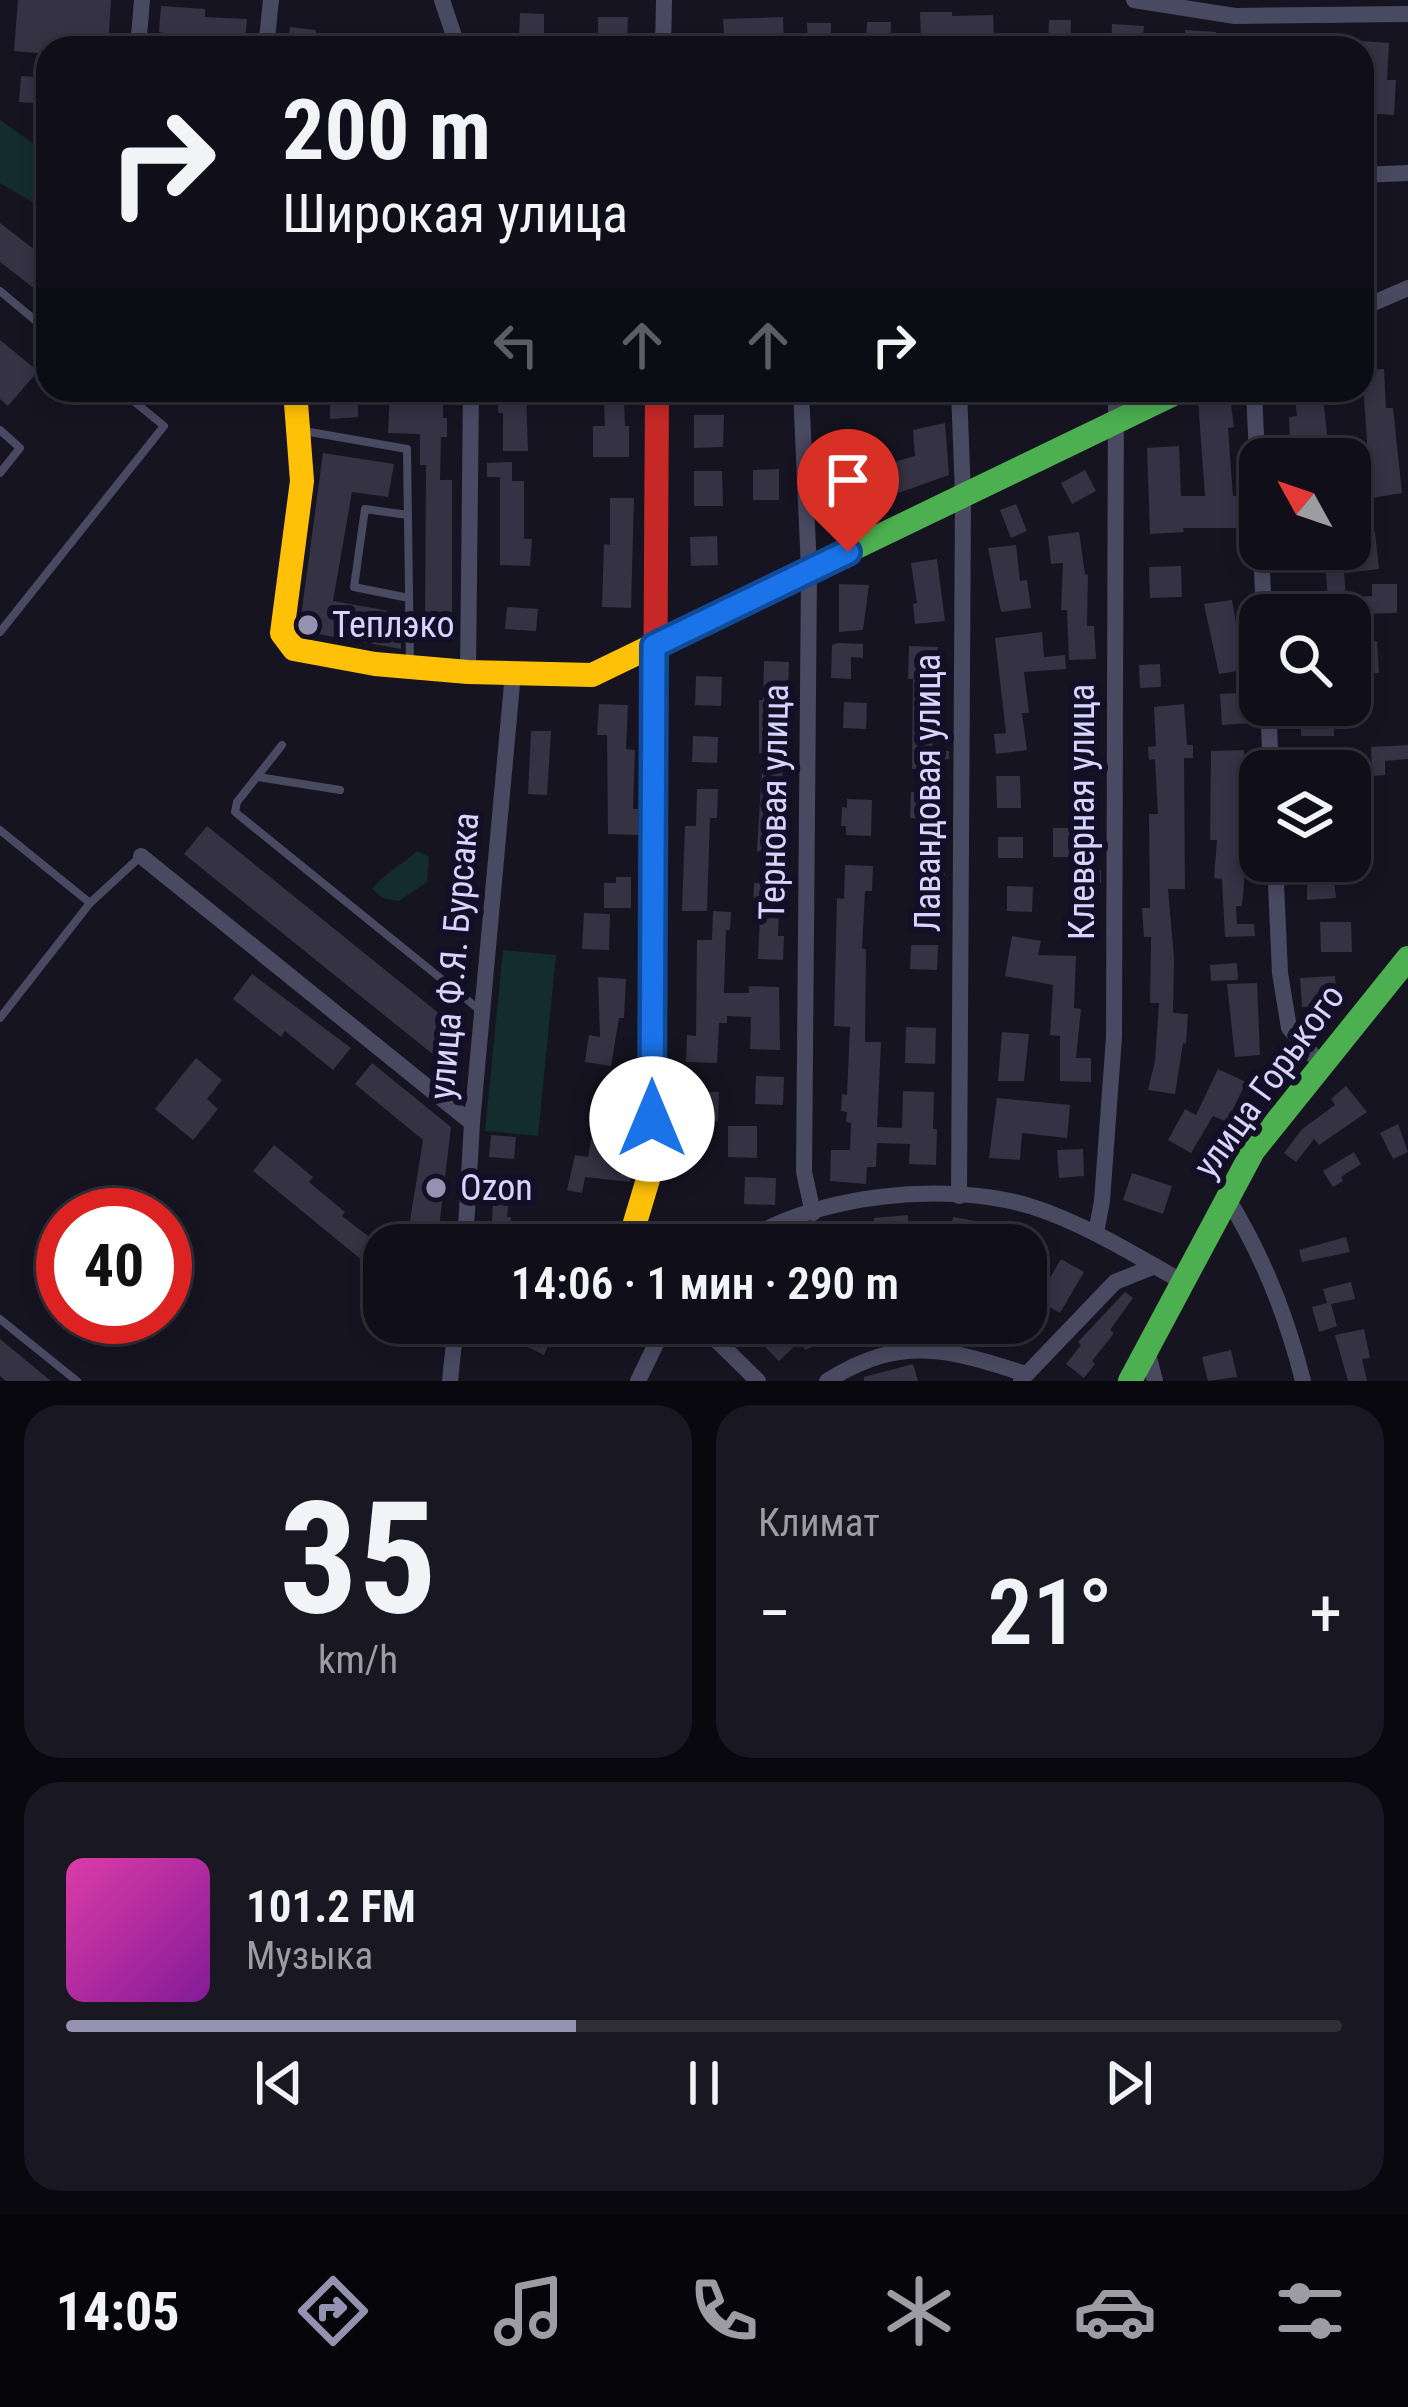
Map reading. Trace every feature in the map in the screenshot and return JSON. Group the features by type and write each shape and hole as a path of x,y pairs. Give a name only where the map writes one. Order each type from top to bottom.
{"street":[{"path":"139,36 142,0"},
{"path":"267,36 271,0"},
{"path":"442,0 454,36"},
{"path":"663,36 664,0"},
{"path":"1134,0 1235,16 1408,14"},
{"path":"1374,174 1408,173"},
{"path":"1374,303 1408,288"},
{"path":"298,402 304,430 303,470 282,633 294,650 468,672 592,675 1157,402"},
{"path":"468,672 471,402"},
{"path":"635,1224 652,1166 657,402"},
{"name":"Терновая улица","path":"801,402 809,570 803,1172 813,1213"},
{"name":"Лавандовая улица","path":"959,402 963,496 959,1196"},
{"name":"Клеверная улица","path":"1096,1233 1114,1037 1116,402"},
{"path":"1255,402 1256,438"},
{"name":"улица Ф.Я. Бурсака","path":"466,1224 513,673"},
{"path":"141,856 472,1123"},
{"path":"1276,882 1288,1028 1320,1064"},
{"name":"улица Горького","path":"1130,1381 1253,1151 1408,958"},
{"path":"781,1224 844,1201 959,1196 1030,1206 1096,1233 1181,1281"},
{"path":"1226,1196 1250,1235 1303,1381"},
{"path":"827,1381 872,1356 908,1348 960,1352 1023,1377 1114,1282 1155,1267"},
{"path":"450,1381 454,1344"},
{"path":"638,1381 656,1344"},
{"path":"720,1344 758,1381"},
{"path":"1146,1349 1155,1381"}],"lane":[{"path":"0,291 36,321"},
{"path":"0,632 164,426 135,402"},
{"path":"0,430 20,448 0,473"},
{"path":"304,430 407,449 410,667"},
{"path":"408,515 365,509 354,587 409,598"},
{"path":"282,746 237,802 235,812 482,1012"},
{"path":"257,777 340,790"},
{"path":"0,830 90,903"},
{"path":"0,1018 90,903 141,856"},
{"path":"0,1319 77,1381"}],"green space":[{"path":"0,120 36,146 36,204 0,183"},
{"path":"417,851 429,857 427,882 399,901 383,898 372,889 383,878"},
{"path":"503,950 556,955 538,1136 485,1131"}],"building":[{"path":"18,0 111,0 109,36 36,36 36,53 14,51"},
{"path":"161,6 205,9 205,17 247,19 246,36 164,36 159,32"},
{"path":"920,12 993,15 994,36 921,36"},
{"path":"520,13 544,14 544,36 519,36"},
{"path":"598,17 628,17 627,36 598,36"},
{"path":"783,17 784,36 724,36 723,19"},
{"path":"1049,20 1071,20 1070,36 1048,36"},
{"path":"867,22 891,22 890,36 866,36"},
{"path":"807,23 831,23 831,33 841,36 808,36"},
{"path":"1112,24 1144,26 1143,36 1112,36"},
{"path":"290,27 316,30 315,36 289,36"},
{"path":"1185,30 1216,32 1216,36 1185,36"},
{"path":"1374,42 1389,43 1387,80 1396,80 1394,115 1374,114"},
{"path":"21,76 36,77 36,103 19,102"},
{"path":"0,223 36,251 36,290 0,262"},
{"path":"0,340 36,373 8,406 0,399"},
{"path":"1374,369 1384,369 1386,408 1393,408 1402,493 1371,498 1371,438 1367,438 1364,402 1374,402"},
{"path":"330,402 358,402 358,417 330,419"},
{"path":"390,402 443,402 447,437 441,437 440,480 452,480 452,624 425,624 426,465 420,465 420,434 388,433"},
{"path":"498,402 526,402 528,451 503,451 503,413 498,413"},
{"path":"604,402 624,402 629,457 593,457 593,426 605,426"},
{"path":"1198,402 1231,402 1234,427 1228,428 1238,528 1183,528 1184,532 1150,534 1147,448 1179,446 1181,496 1205,496"},
{"path":"1295,402 1323,402 1328,438 1290,438 1289,417 1297,416"},
{"path":"694,415 724,415 723,447 694,448"},
{"path":"945,423 949,475 839,514 830,489 835,487 833,479 915,456 913,430"},
{"path":"323,453 394,464 388,497 352,492 333,601 401,613 401,649 307,632 300,624"},
{"path":"512,462 512,481 524,481 524,539 532,539 530,566 500,565 500,477 487,477 487,463"},
{"path":"779,469 779,500 753,500 753,470"},
{"path":"1085,470 1096,491 1072,504 1061,483"},
{"path":"694,471 722,471 723,506 694,506"},
{"path":"610,498 634,498 631,608 602,607"},
{"path":"1016,504 1027,531 1011,538 1000,510"},
{"path":"1079,532 1088,575 1087,626 1094,626 1096,659 1069,660 1067,610 1061,610 1063,563 1051,564 1048,536"},
{"path":"1371,532 1375,532 1379,569 1371,570"},
{"path":"717,536 718,565 691,566 690,537"},
{"path":"1016,545 1020,581 1027,580 1031,608 1001,612 988,548"},
{"path":"937,559 945,621 915,624 911,563"},
{"path":"1181,566 1182,597 1150,598 1149,567"},
{"path":"1344,572 1346,594 1328,594 1326,573"},
{"path":"839,584 869,585 863,630 839,632"},
{"path":"1372,584 1397,584 1397,613 1371,614"},
{"path":"1232,600 1239,671 1219,674 1204,604"},
{"path":"507,607 538,609 536,631 505,629"},
{"path":"1042,632 1044,657 1065,655 1066,669 1024,672 1027,750 996,754 994,734 1006,733 995,638"},
{"path":"1371,641 1377,641 1379,673 1371,674"},
{"path":"863,644 863,658 851,657 851,679 831,678 832,645"},
{"path":"909,646 938,647 932,750 949,751 949,759 926,762 927,769 912,769"},
{"path":"764,661 789,662 788,690 779,690 778,722 791,723 790,754 783,753 780,851 757,851"},
{"path":"1160,664 1161,687 1140,688 1139,665"},
{"path":"696,676 722,677 721,706 695,705"},
{"path":"1239,693 1239,724 1222,725 1220,694"},
{"path":"844,702 867,703 866,729 843,728"},
{"path":"599,704 628,705 626,749 635,750 633,809 638,809 638,835 608,834 607,735 597,735"},
{"path":"1184,704 1187,745 1193,745 1193,758 1184,758 1185,889 1168,889 1173,1013 1188,1014 1175,1094 1148,1090 1159,1003 1150,1003 1151,937 1144,937 1142,908 1150,908 1149,814 1158,814 1155,759 1149,760 1148,747 1156,746 1154,707"},
{"path":"1301,726 1334,726 1334,736 1301,736"},
{"path":"1094,730 1096,756 1071,758 1069,731"},
{"path":"531,731 551,731 547,795 528,794"},
{"path":"693,736 718,737 717,763 692,762"},
{"path":"1408,745 1408,759 1385,761 1385,775 1372,776 1371,747"},
{"path":"1239,750 1239,882 1244,882 1242,906 1236,906 1237,924 1254,924 1255,936 1225,937 1222,879 1214,878 1217,840 1210,840 1211,751"},
{"path":"996,776 1020,776 1021,808 997,808"},
{"path":"697,789 718,789 717,818 710,818 707,911 682,911 685,826 696,826"},
{"path":"911,792 940,793 939,819 910,818"},
{"path":"847,799 872,800 871,836 846,835 846,826 841,826"},
{"path":"207,826 462,1032 440,1060 184,854"},
{"path":"1053,828 1085,828 1085,870 1101,870 1101,883 1085,883 1084,899 1074,899 1073,857 1053,857"},
{"path":"998,837 1023,837 1023,858 998,858"},
{"path":"845,865 873,866 872,891 865,891 862,949 866,949 865,1042 881,1042 877,1127 902,1128 903,1091 934,1092 933,1129 937,1129 936,1165 909,1164 910,1144 877,1143 876,1167 867,1167 866,1184 830,1181 831,1150 850,1150 851,1123 846,1122 847,1112 841,1111 842,1094 847,1095 850,1027 834,1026 837,898 844,899"},
{"path":"917,867 945,868 943,910 924,910 924,898 916,898"},
{"path":"616,877 631,877 631,908 604,908 604,883 616,883"},
{"path":"1307,882 1334,882 1336,898 1307,900"},
{"path":"754,883 780,884 778,936 784,936 783,960 758,959 760,915 753,915"},
{"path":"1007,886 1033,887 1032,912 1007,911"},
{"path":"713,911 731,912 724,993 749,993 749,986 779,987 780,1050 750,1049 751,1017 727,1016 727,1023 719,1023 717,1063 686,1062 687,1035 696,1036 697,940 712,940"},
{"path":"584,913 610,914 609,950 582,949"},
{"path":"1320,922 1351,922 1352,952 1321,952"},
{"path":"1012,936 1041,941 1038,955 1076,956 1074,1008 1081,1009 1076,1058 1091,1058 1091,1082 1060,1081 1060,1036 1050,1035 1053,985 1005,976"},
{"path":"911,945 938,945 937,970 910,969"},
{"path":"1237,963 1238,980 1211,981 1210,965"},
{"path":"252,974 351,1048 333,1070 285,1031 281,1037 233,999"},
{"path":"1335,976 1337,1005 1302,1007 1300,978"},
{"path":"598,977 626,979 624,1018 619,1018 611,1066 585,1062 589,1035 600,1037"},
{"path":"1257,983 1260,1055 1235,1057 1227,984"},
{"path":"906,1027 936,1028 935,1064 905,1063"},
{"path":"1002,1032 1029,1034 1024,1081 998,1081"},
{"path":"196,1058 222,1080 207,1099 218,1109 193,1140 155,1109"},
{"path":"372,1063 451,1127 439,1224 409,1224 423,1140 355,1084"},
{"path":"1218,1069 1246,1082 1227,1122 1213,1116 1191,1153 1168,1140 1185,1109 1196,1115"},
{"path":"756,1076 784,1077 783,1105 755,1104"},
{"path":"1346,1086 1367,1112 1319,1145 1314,1139 1296,1162 1284,1153 1302,1129 1335,1105 1331,1099"},
{"path":"600,1090 624,1095 618,1126 630,1128 623,1167 634,1169 630,1182 585,1177 582,1193 567,1190 575,1155 588,1157"},
{"path":"688,1091 719,1092 718,1121 687,1120"},
{"path":"997,1098 1070,1105 1067,1138 1022,1133 1020,1160 989,1158"},
{"path":"1398,1124 1408,1152 1393,1159 1380,1133"},
{"path":"728,1126 757,1126 757,1158 728,1157"},
{"path":"491,1135 516,1137 514,1159 489,1157"},
{"path":"274,1145 313,1177 309,1182 363,1232 363,1261 253,1171"},
{"path":"1083,1149 1084,1176 1059,1178 1057,1150"},
{"path":"1354,1152 1361,1164 1333,1187 1323,1171"},
{"path":"1132,1173 1172,1186 1163,1214 1123,1200"},
{"path":"745,1177 776,1178 775,1205 744,1204"},
{"path":"494,1187 510,1189 511,1224 492,1224"},
{"path":"908,1215 909,1224 874,1224 874,1218"},
{"path":"953,1217 982,1222 982,1224 952,1224"},
{"path":"1346,1237 1350,1252 1302,1262 1299,1250"},
{"path":"1061,1259 1084,1272 1060,1313 1047,1306 1047,1283"},
{"path":"1351,1282 1355,1299 1331,1304 1337,1326 1319,1332 1312,1307 1327,1303 1323,1289"},
{"path":"1125,1292 1133,1298 1084,1378 1066,1364 1081,1345 1078,1342"},
{"path":"1364,1329 1370,1358 1362,1359 1367,1381 1348,1381 1335,1335"},
{"path":"0,1339 51,1381 6,1381 0,1376"},
{"path":"529,1344 549,1344 544,1355"},
{"path":"762,1344 797,1344 779,1361"},
{"path":"1231,1350 1237,1377 1208,1381 1202,1357"},
{"path":"913,1364 918,1381 864,1381 864,1377"}],"traffic: fast":[{"path":"836,557 1157,402"},
{"path":"1130,1381 1253,1151 1408,958"}],"traffic: slow":[{"path":"296,402 302,481 282,633 294,649 375,664 592,675 836,557"},
{"path":"635,1224 652,1166 655,731"}],"traffic: jam":[{"path":"655,731 657,402"}],"place":[{"name":"Теплэко","path":"308,625"},
{"name":"Ozon","path":"436,1188"}],"route":[{"path":"652,1119 654,646 848,552"}]}
